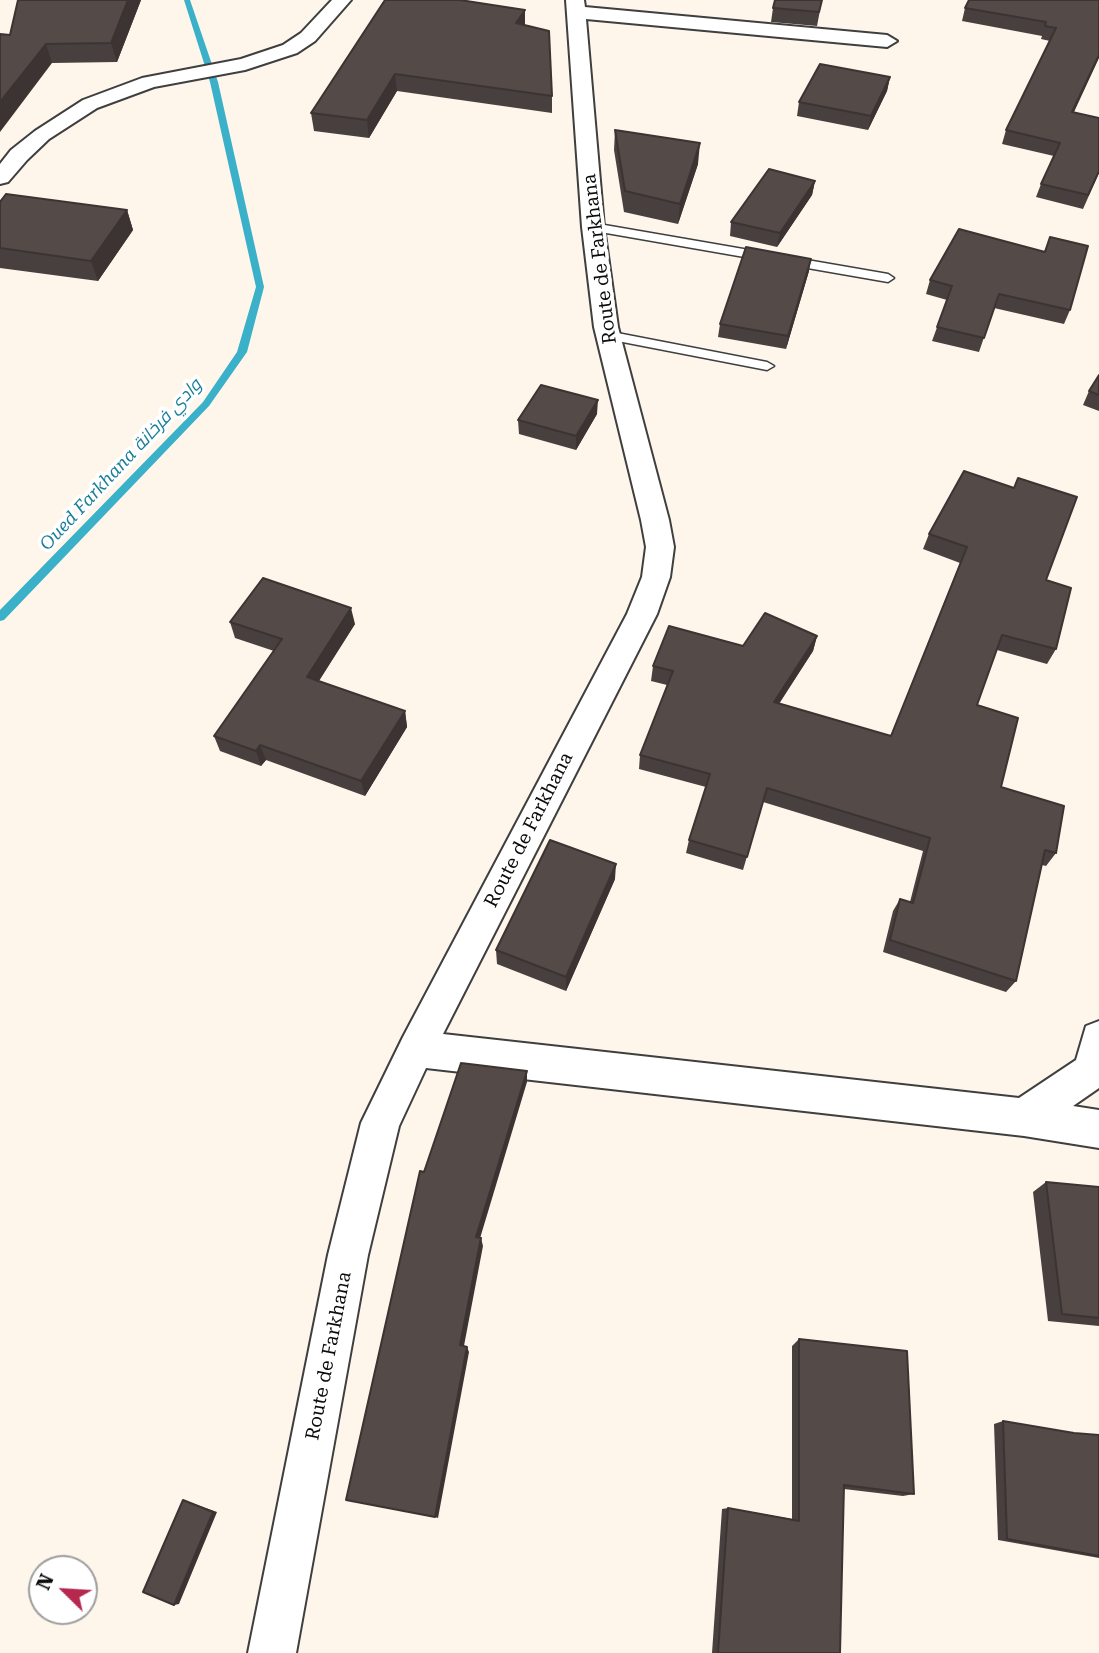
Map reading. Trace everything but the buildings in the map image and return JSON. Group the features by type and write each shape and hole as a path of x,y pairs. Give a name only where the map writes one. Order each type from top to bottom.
{"street":[{"path":"0,177 42,135 90,104 149,82 245,64 290,49 323,24 342,0"},
{"path":"576,6 887,41"},
{"name":"Route de Farkhana","path":"272,1653 348,1255 380,1124 416,1049 642,614 656,577 660,547 655,520 607,335 593,227 576,6"},
{"path":"1024,1117 1093,1070 1099,1038"},
{"path":"416,1049 1024,1117 1099,1129"}],"lane":[{"path":"593,227 888,278"},
{"path":"607,335 767,366"}],"waterway":[{"name":"Oued Farkhana وادي فرخانة","path":"0,617 206,404 242,352 260,287 214,82 187,0"}]}
